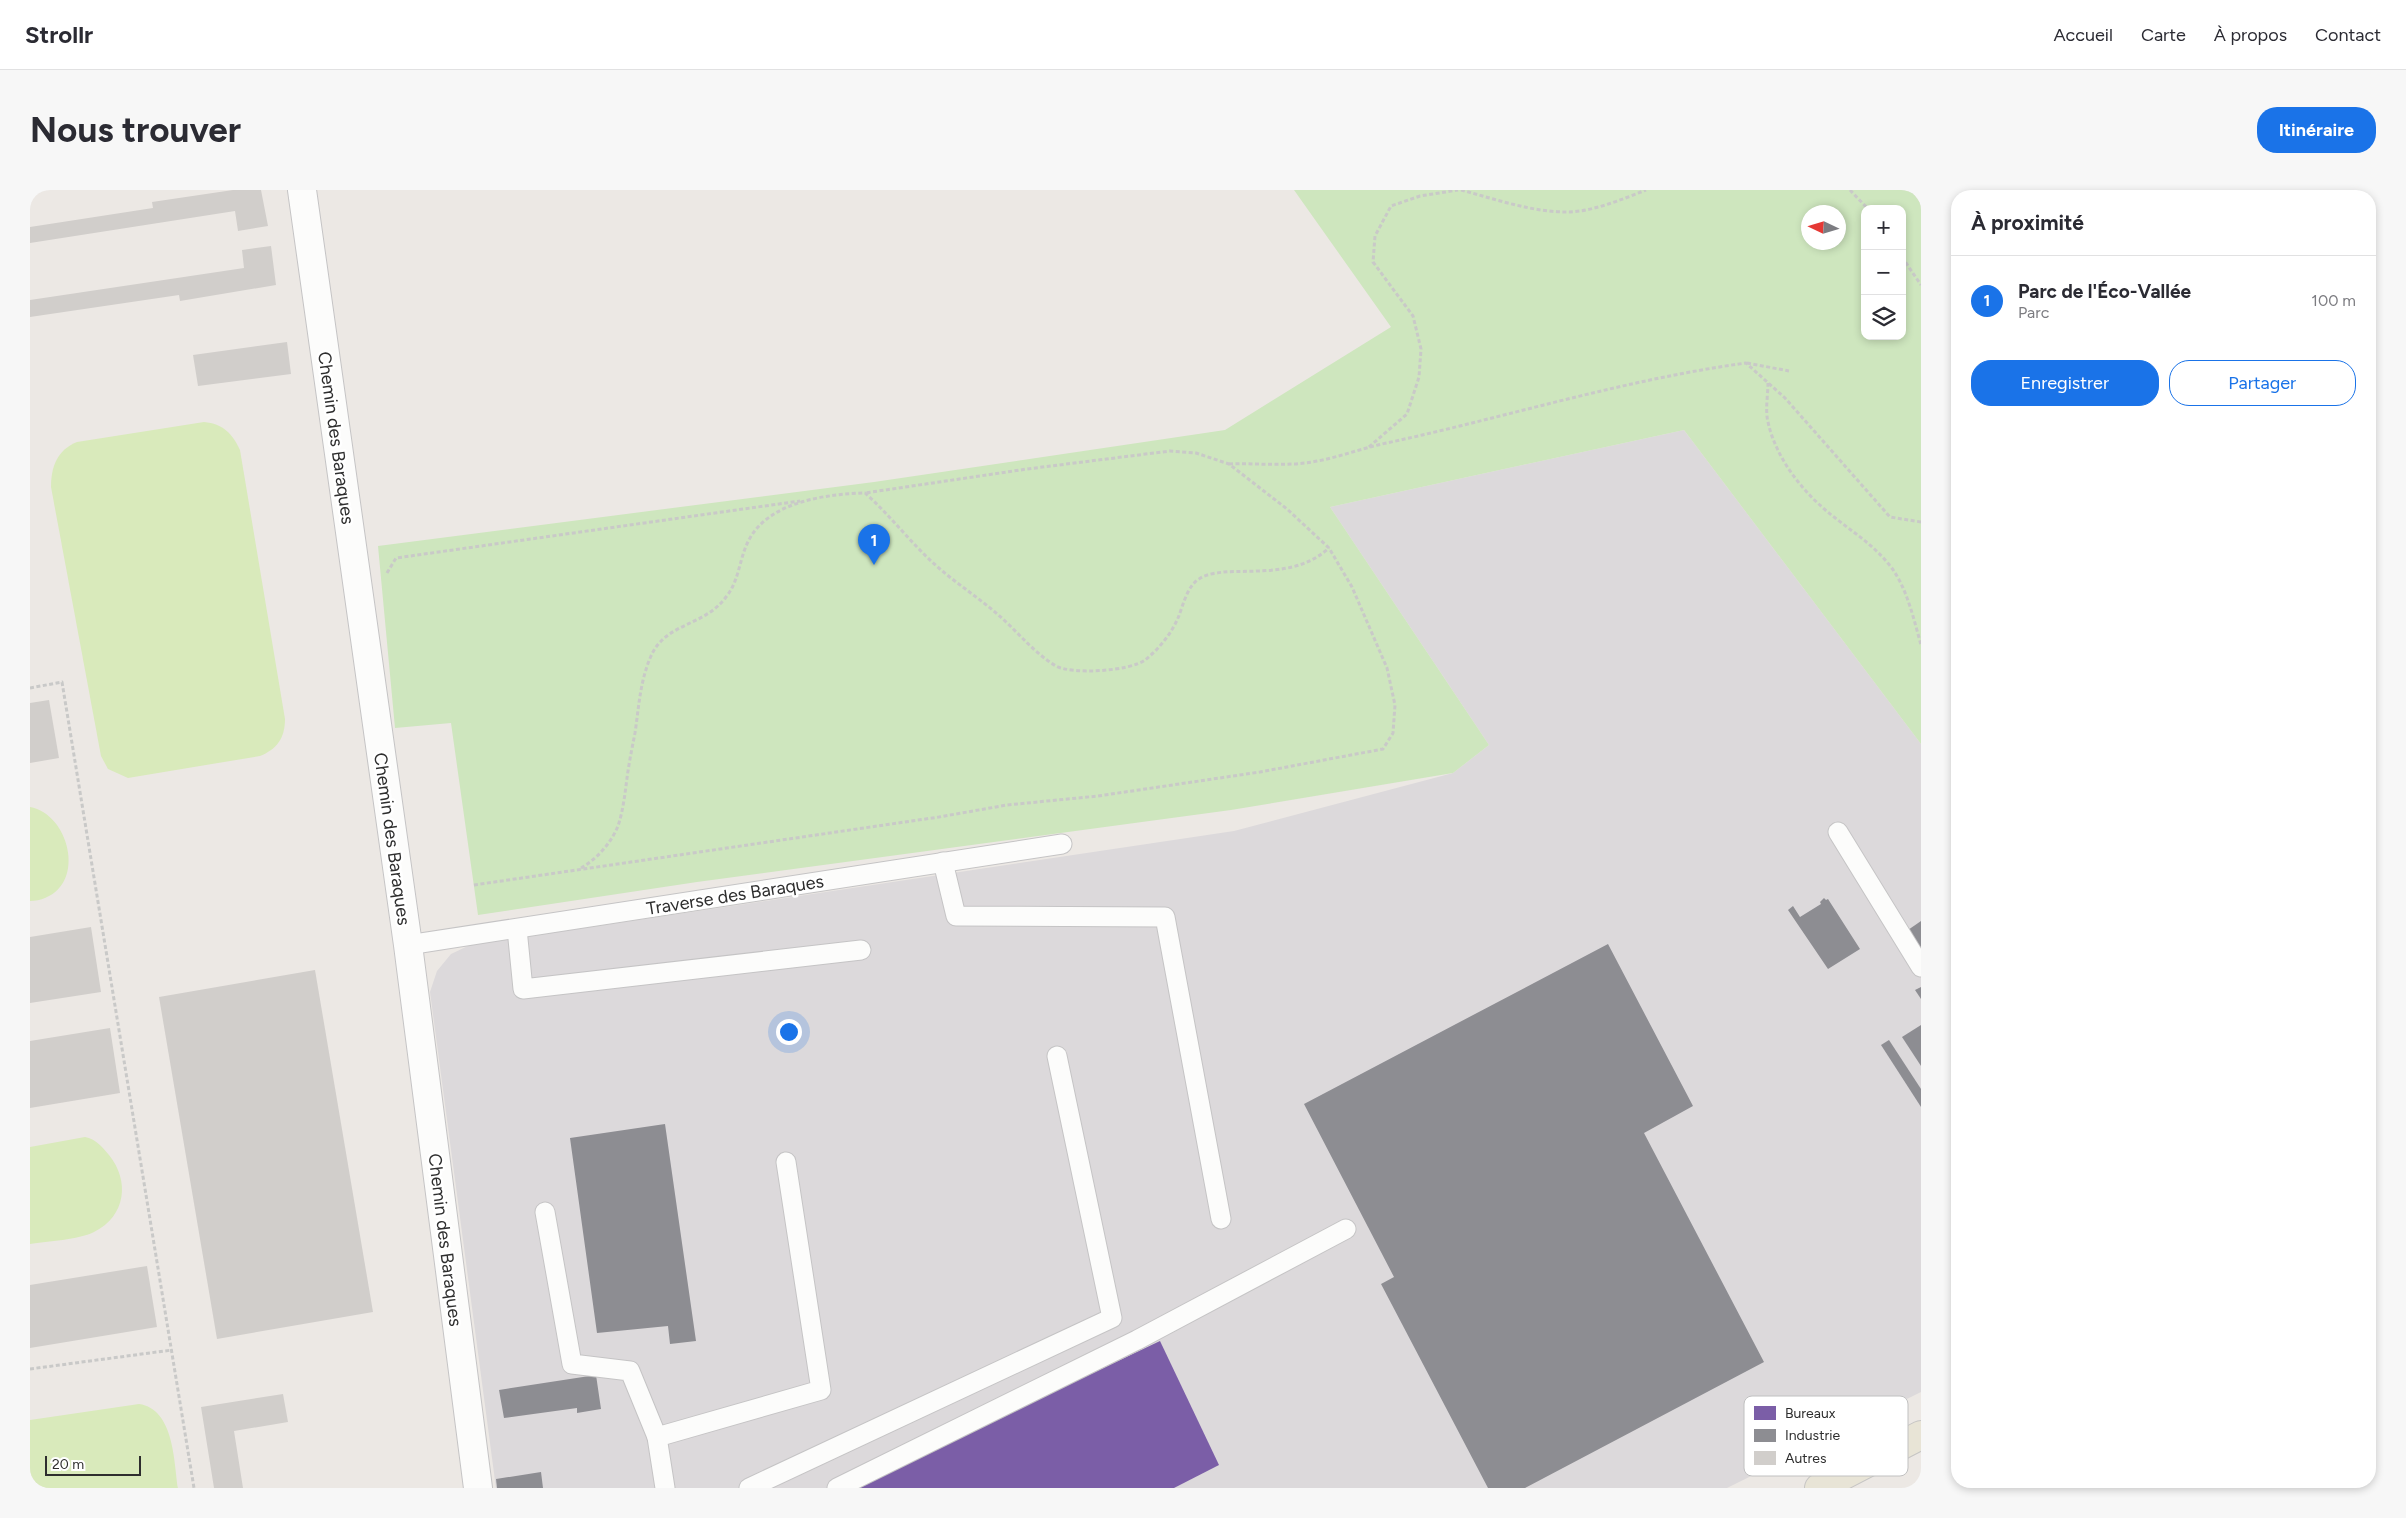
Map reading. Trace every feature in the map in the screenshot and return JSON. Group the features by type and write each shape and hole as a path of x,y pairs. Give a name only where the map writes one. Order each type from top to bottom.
{"main road":[{"path":"1908,1442 1921,1435"},
{"path":"1819,1488 1842,1476"}],"street":[{"name":"Chemin des Baraques","path":"302,190 408,945 478,1488"}],"lane":[{"path":"1838,832 1921,967"},
{"name":"Traverse des Baraques","path":"408,945 1062,844"},
{"path":"943,862 956,916 1165,916 1221,1219"},
{"path":"517,929 523,989 861,950"},
{"path":"750,1488 1112,1318 1057,1056"},
{"path":"657,1438 821,1390 786,1162"},
{"path":"546,1212 572,1364 630,1371 657,1438 665,1488"},
{"path":"838,1488 1137,1340 1346,1229"}],"path":[{"path":"1369,447 1406,414 1419,377 1421,349 1413,316 1374,262 1375,236 1391,206 1420,196 1459,190 1510,204 1568,212 1616,202 1646,190"},
{"path":"1850,190 1864,205"},
{"path":"1906,263 1921,285"},
{"path":"358,590 381,584 396,558 808,500 838,494 865,493 1027,469 1170,451 1196,453 1229,464 1303,463 1333,458 1369,447 1440,432 1592,393 1707,368 1746,363 1789,371"},
{"path":"1746,363 1785,398 1890,517 1921,522"},
{"path":"1768,383 1767,421 1780,457 1800,485 1832,516 1870,543 1892,568 1909,605 1921,645"},
{"path":"474,885 939,817 1007,805 1098,796 1260,772 1382,749 1393,733 1395,705 1387,668 1352,587 1329,548 1287,509 1229,464"},
{"path":"865,493 900,526 939,568 1005,621 1027,645 1058,667 1070,669 1090,671 1128,667 1144,661 1168,636 1178,620 1187,595 1198,579 1212,574 1270,572 1291,568 1318,558 1329,548"},
{"path":"579,869 590,863 600,853 617,828 625,793 642,678 658,641 716,609 735,583 742,556 751,536 765,522 786,508 808,500"},
{"path":"30,688 62,682 194,1488"},
{"path":"30,1368 172,1350"}],"shaded area":[{"path":"1684,430 1921,744 1921,1392 1908,1398 1908,1396 1744,1396 1744,1476 1751,1476 1727,1488 496,1488 430,992 437,971 451,954 470,945 1234,831 1453,773 1489,745 1330,507"}],"green space":[{"path":"1294,190 1911,190 1921,204 1921,744 1684,430 1330,507 1489,745 1453,773 1231,810 697,882 478,915 451,723 395,728 378,546 874,482 1225,430 1391,327"},
{"path":"204,422 217,425 226,430 240,450 285,726 279,742 271,750 260,756 128,778 108,769 101,756 51,487 52,473 60,454 70,445 77,442"},
{"path":"30,807 44,812 55,822 63,835 69,864 65,878 58,890 43,899 30,901"},
{"path":"85,1137 98,1144 109,1155 116,1165 120,1176 121,1197 113,1217 105,1225 87,1235 30,1244 30,1147"},
{"path":"139,1404 151,1408 159,1415 166,1426 173,1451 178,1488 30,1488 30,1420"}],"building: Bureaux":[{"path":"1160,1341 1219,1465 1174,1488 851,1488"}],"building: Industrie":[{"path":"1824,898 1828,899 1860,949 1828,969 1788,910 1793,906 1800,917 1821,904 1820,902"},
{"path":"1921,921 1921,951 1908,930"},
{"path":"1608,944 1693,1106 1644,1133 1764,1362 1525,1488 1488,1488 1381,1284 1394,1277 1304,1104"},
{"path":"1921,987 1921,999 1915,990"},
{"path":"1921,1025 1921,1066 1902,1037"},
{"path":"1889,1040 1921,1089 1921,1107 1881,1045"},
{"path":"665,1124 696,1341 670,1344 668,1326 597,1333 570,1138"},
{"path":"596,1375 601,1409 577,1413 577,1408 504,1418 499,1390"},
{"path":"541,1472 543,1488 497,1488 496,1479"}],"building: Autres":[{"path":"233,190 261,190 268,226 238,231 235,211 30,243 30,227 153,208 152,202"},
{"path":"271,246 276,285 180,301 179,295 30,317 30,300 244,268 242,250"},
{"path":"287,342 291,374 198,386 193,355"},
{"path":"49,700 59,758 30,763 30,703"},
{"path":"91,927 101,992 30,1003 30,937"},
{"path":"315,970 373,1312 217,1339 159,997"},
{"path":"110,1028 120,1093 30,1108 30,1041"},
{"path":"147,1266 157,1327 30,1348 30,1285"},
{"path":"283,1394 288,1422 234,1431 243,1488 214,1488 201,1407"}],"place":[{"name":"Parc de l'Éco-Vallée","path":"874,565"}]}
